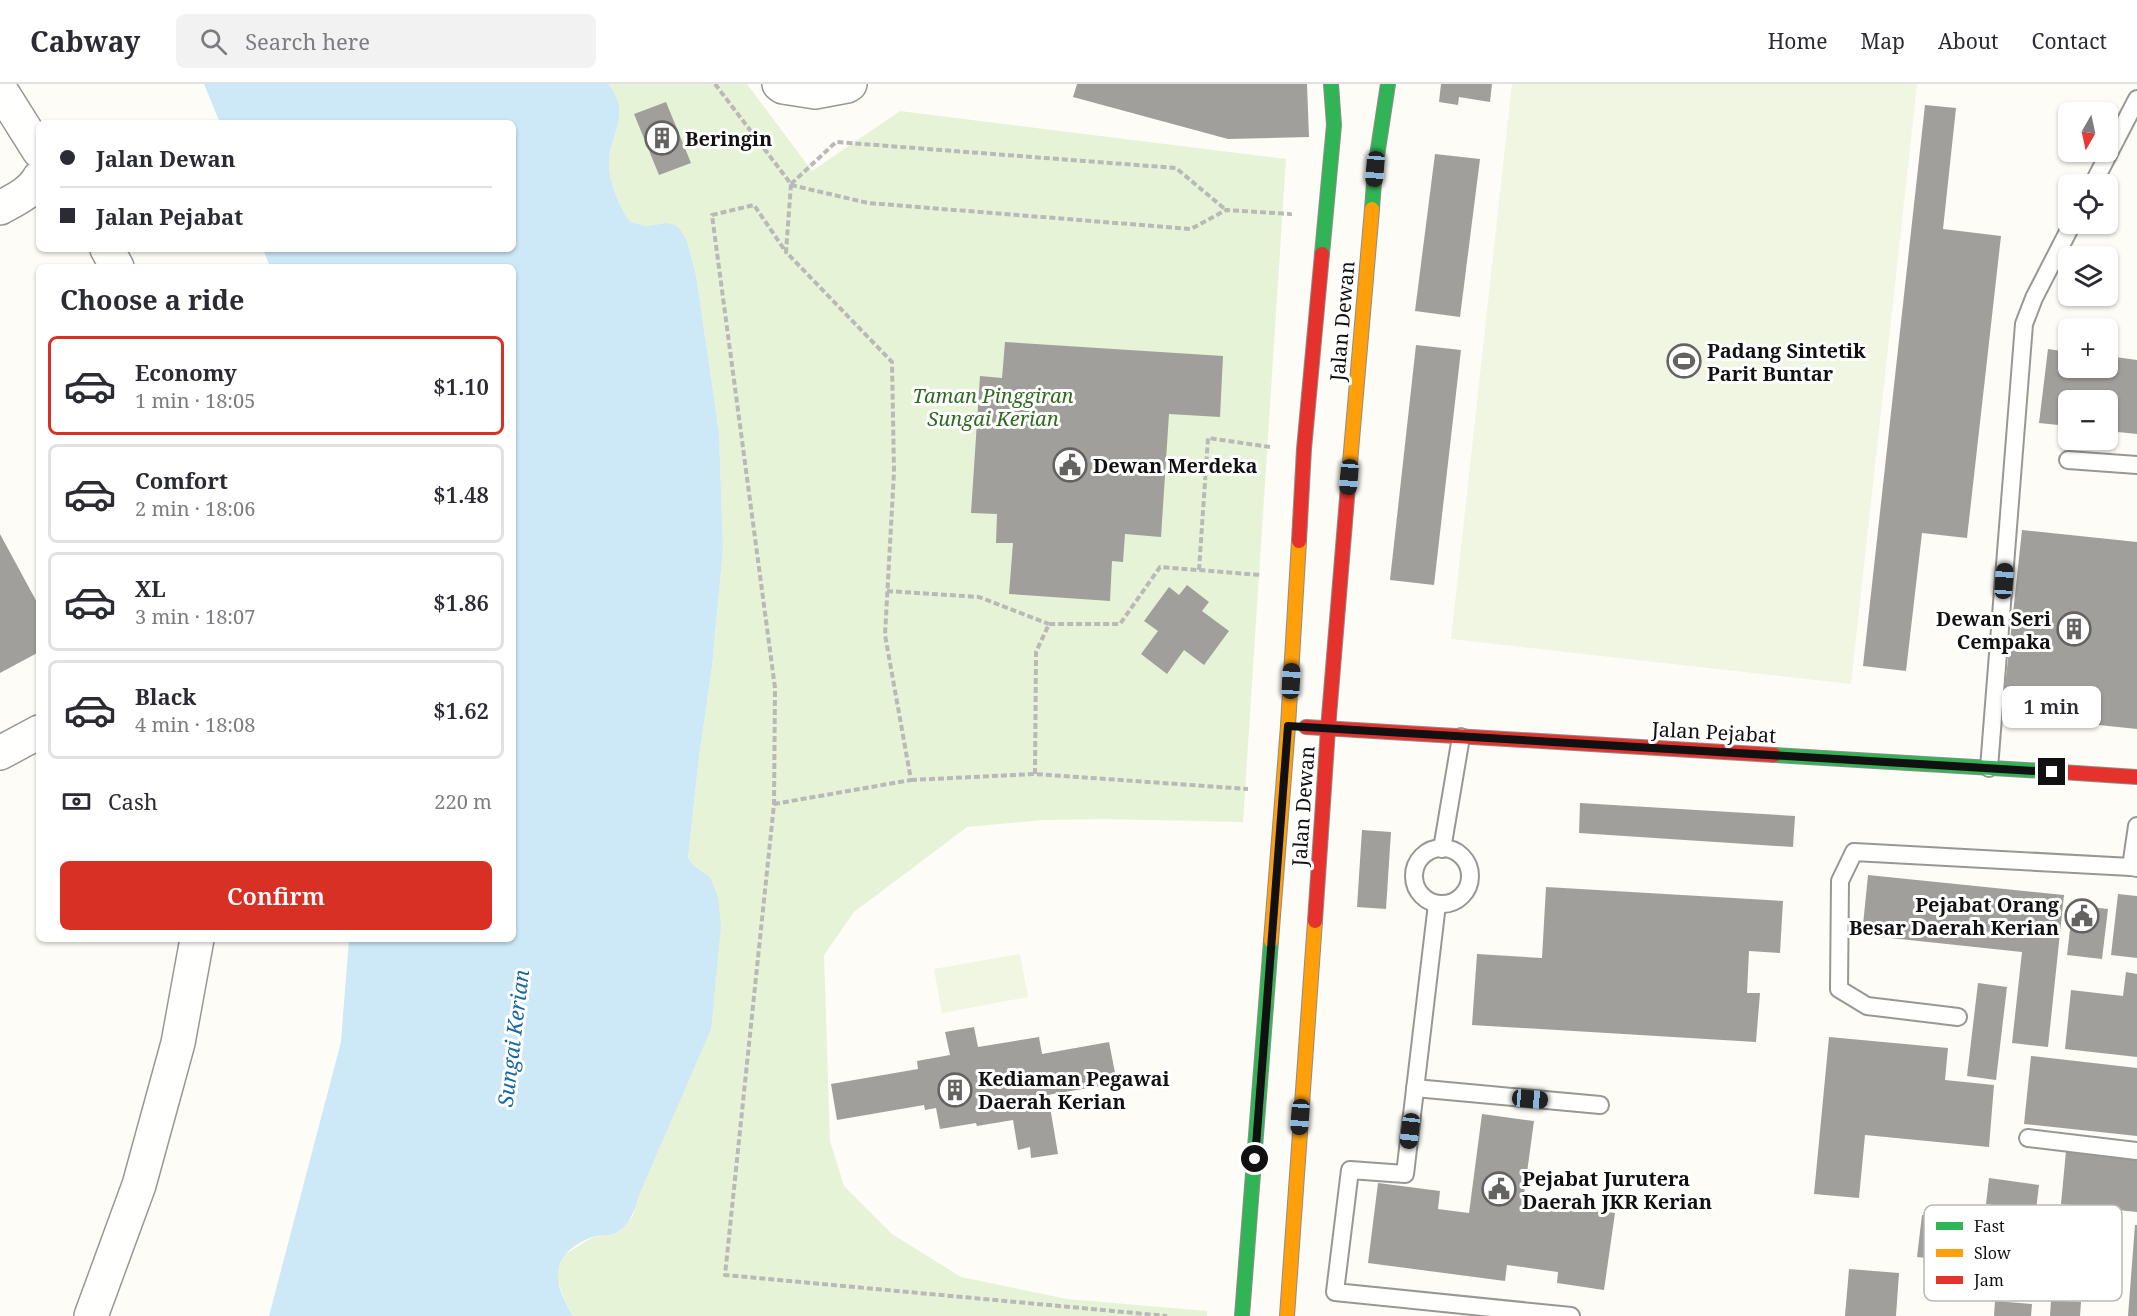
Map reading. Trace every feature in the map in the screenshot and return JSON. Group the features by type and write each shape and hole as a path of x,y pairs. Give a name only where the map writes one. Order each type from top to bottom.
{"main road":[{"name":"Jalan Dewan","path":"1242,1316 1334,125 1331,84"},
{"name":"Jalan Dewan","path":"1287,1316 1345,453 1375,169 1388,84"},
{"name":"Jalan Pejabat","path":"1288,726 2137,777"}],"street":[{"path":"779,84 783,87 815,92 848,85"},
{"path":"0,89 36,146"},
{"path":"0,207 23,195 36,184"},
{"path":"0,753 36,734"},
{"path":"91,1316 139,1185 178,1043 196,942"}],"lane":[{"path":"2097,174 2137,99"},
{"path":"1989,768 2024,324 2034,298 2067,234"},
{"path":"2068,460 2137,465"},
{"path":"1442,849 1461,737"},
{"path":"1958,1017 1867,1006 1839,988 1840,880 1854,852 2134,868 2137,826"},
{"path":"1442,849 1460,855 1469,868 1470,876 1469,885 1460,898 1453,902 1437,904 1422,897 1414,883 1414,874 1420,859 1434,850 1442,849"},
{"path":"1437,904 1405,1174 1350,1170 1335,1292 1571,1316"},
{"path":"1415,1088 1600,1105"},
{"path":"2028,1138 2137,1151"}],"path":[{"path":"715,84 791,185 868,203 1191,229 1226,210 1290,214"},
{"path":"786,252 791,185 836,142 1176,168 1226,210"},
{"path":"911,780 885,635 894,472 892,362 786,252 754,205 712,216 775,688 774,804 725,1275 1167,1316"},
{"path":"1198,570 1208,438 1310,450"},
{"path":"887,591 979,597 1049,624 1120,624 1160,567 1263,575"},
{"path":"1035,774 1036,652 1049,624"},
{"path":"774,804 911,780 1035,774 1254,789"}],"green space":[{"name":"Taman Pinggiran Sungai Kerian","path":"609,84 747,84 812,171 900,111 1286,159 1243,822 1044,820 967,827 854,912 824,955 830,1141 844,1186 892,1234 961,1277 1067,1299 1207,1311 1207,1316 573,1316 565,1302 556,1274 564,1255 593,1237 617,1233 633,1216 710,877 694,866 688,858 712,667 723,549 719,432 696,275 687,241 666,223 646,226 630,222 618,200 610,176 609,160 619,119 619,105"},
{"name":"Padang Sintetik Parit Buntar","path":"1512,84 1917,84 1851,684 1451,639"},
{"path":"1020,954 1028,997 942,1013 934,969"}],"water":[{"name":"Sungai Kerian","path":"204,84 609,84 618,100 619,112 609,168 612,184 622,208 630,222 646,226 666,223 675,225 687,241 696,275 719,432 723,549 712,667 688,858 694,866 710,877 718,897 721,926 711,1029 630,1219 616,1233 592,1237 578,1244 562,1261 558,1270 558,1281 573,1316 269,1316 341,1042 349,942 516,942 516,264 269,264 264,252 516,252 516,120 219,120"}],"building":[{"path":"1077,84 1307,84 1309,137 1228,139 1073,97"},
{"path":"1441,84 1492,84 1490,102 1459,97 1458,105 1439,102"},
{"name":"Beringin","path":"666,102 691,163 659,175 634,114"},
{"path":"1925,105 1956,108 1943,229 2001,236 1967,538 1922,533 1906,671 1863,666"},
{"path":"1435,154 1480,159 1460,317 1415,311"},
{"name":"Dewan Merdeka","path":"1005,342 1223,356 1220,417 1169,414 1161,537 1125,534 1123,562 1112,561 1110,601 1009,594 1013,543 996,543 997,514 971,513 980,376 1002,378"},
{"path":"1416,345 1461,350 1434,585 1390,580"},
{"path":"2048,349 2058,350 2058,378 2118,378 2118,357 2137,360 2137,434 2118,432 2118,390 2058,390 2058,425 2039,423"},
{"name":"Dewan Seri Cempaka","path":"2022,530 2137,542 2137,729 2002,715"},
{"path":"0,534 36,600 36,654 0,673"},
{"path":"1187,585 1209,602 1202,611 1229,631 1204,665 1184,650 1167,674 1141,654 1158,631 1144,621 1169,587 1179,595"},
{"path":"1580,803 1795,816 1793,847 1579,833"},
{"path":"1362,830 1391,832 1386,909 1357,907"},
{"path":"1868,875 2064,895 2048,1047 2012,1043 2022,952 1862,935"},
{"path":"1546,887 1783,901 1780,953 1749,951 1747,993 1760,993 1756,1042 1472,1025 1477,954 1542,958"},
{"path":"2118,894 2137,896 2137,958 2111,955"},
{"path":"2073,905 2108,909 2102,959 2067,955"},
{"path":"2126,972 2137,974 2137,1057 2065,1049 2071,990 2123,996"},
{"path":"1978,983 2007,987 1996,1080 1967,1076"},
{"name":"Kediaman Pegawai Daerah Kerian","path":"974,1027 978,1047 1039,1037 1042,1054 1109,1042 1117,1083 1048,1095 1058,1154 1031,1158 1030,1147 1018,1150 1013,1120 940,1129 936,1108 925,1110 924,1105 837,1120 831,1084 918,1069 917,1061 950,1055 945,1032"},
{"path":"1829,1037 1948,1048 1945,1080 1994,1085 1989,1147 1865,1135 1859,1198 1814,1194"},
{"path":"2031,1056 2137,1068 2137,1136 2024,1124"},
{"path":"1482,1114 1534,1121 1523,1202 1615,1213 1604,1290 1557,1283 1558,1272 1507,1265 1505,1281 1368,1263 1378,1183 1440,1191 1438,1209 1469,1213"},
{"path":"2066,1151 2137,1158 2137,1212 2122,1210 2122,1205 2061,1204"},
{"path":"1989,1178 2039,1185 2037,1205 1986,1204"},
{"path":"1922,1215 1924,1215 1924,1258 1917,1257"},
{"path":"2135,1225 2137,1225 2137,1316 2128,1316"},
{"path":"1849,1269 1899,1273 1896,1316 1845,1316"},
{"path":"1995,1301 2032,1304 2031,1316 1994,1316"},
{"path":"2051,1301 2081,1302 2080,1316 2050,1316"}],"traffic: fast":[{"path":"1322,254 1334,125 1331,84"},
{"path":"1372,209 1375,169 1388,84"},
{"path":"1774,755 2061,772"},
{"path":"1242,1316 1271,941"}],"traffic: slow":[{"path":"1348,486 1372,209"},
{"path":"1271,941 1288,726 1299,541"},
{"path":"1287,1316 1315,921"}],"traffic: jam":[{"path":"1299,541 1304,449 1322,254"},
{"path":"1315,921 1348,486"},
{"path":"1306,727 1774,755"},
{"path":"2061,772 2137,777"}],"place":[{"name":"Beringin","path":"662,138"},
{"name":"Padang Sintetik Parit Buntar","path":"1684,361"},
{"name":"Dewan Merdeka","path":"1070,465"},
{"name":"Dewan Seri Cempaka","path":"2074,629"},
{"name":"Pejabat Orang Besar Daerah Kerian","path":"2082,916"},
{"name":"Kediaman Pegawai Daerah Kerian","path":"955,1090"},
{"name":"Pejabat Jurutera Daerah JKR Kerian","path":"1499,1189"}],"route":[{"path":"1255,1159 1288,726 2052,772"}]}
